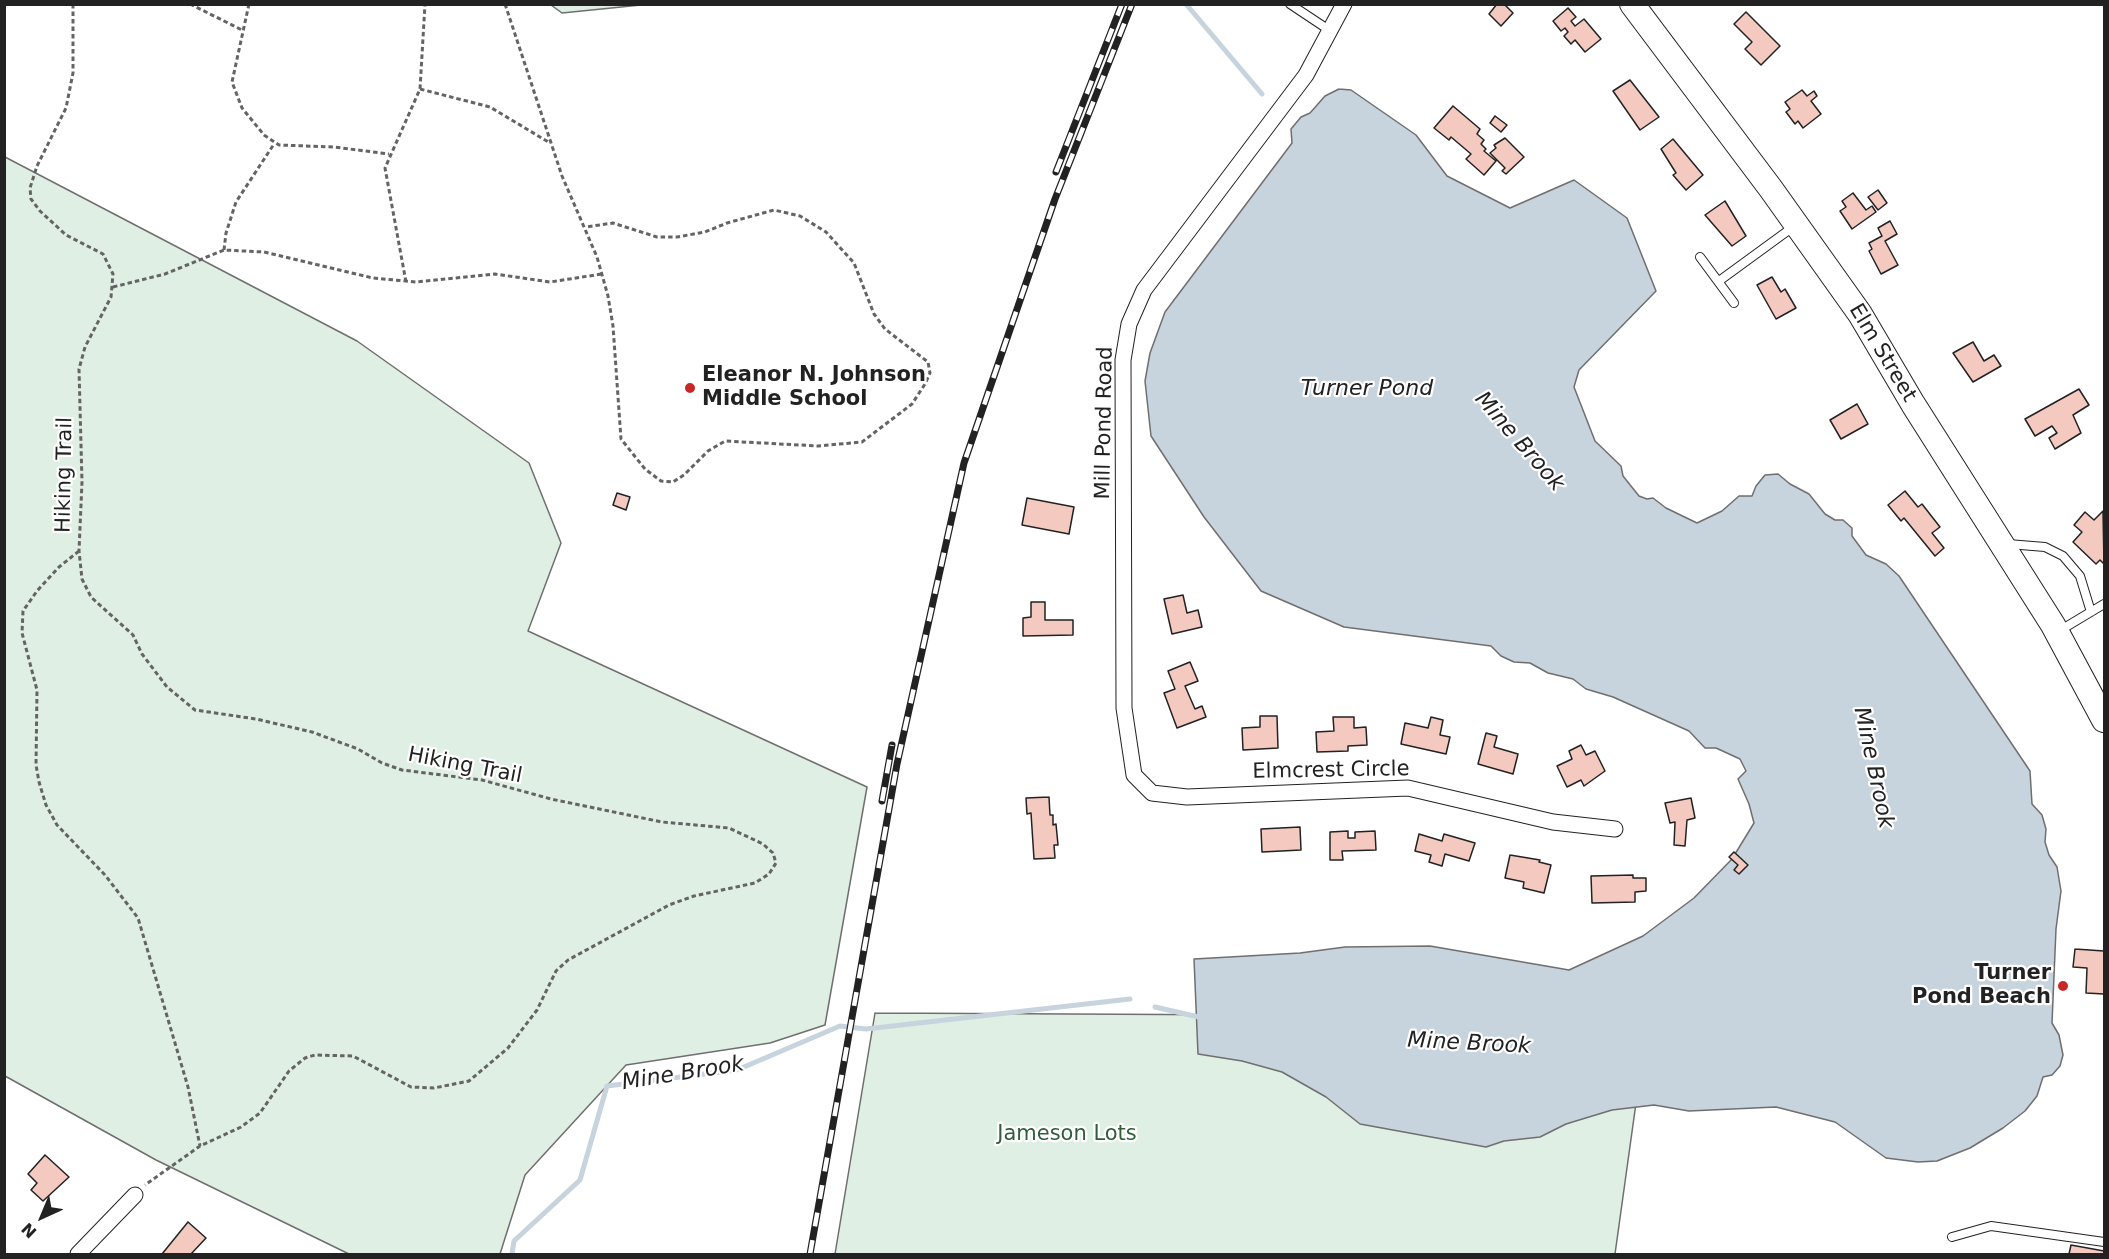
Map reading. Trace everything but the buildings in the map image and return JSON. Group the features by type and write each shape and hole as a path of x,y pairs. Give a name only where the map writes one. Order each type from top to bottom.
{"main road":[{"name":"Elm Street","path":"1632,4 1797,224 1860,314 1913,404 2004,544 2057,632 2104,720"}],"street":[{"name":"Mill Pond Road","path":"1152,793 1134,775 1124,708 1123,360 1129,324 1143,291 1306,75 1344,4"},
{"name":"Elmcrest Circle","path":"1152,793 1187,797 1408,788 1553,822 1615,829"},
{"path":"78,1254 135,1195"}],"lane":[{"path":"1290,4 1329,30"},
{"path":"1719,281 1797,224"},
{"path":"1700,257 1734,303"},
{"path":"2004,544 2019,543 2045,547 2063,556 2080,576 2091,612"},
{"path":"2057,632 2104,604"},
{"path":"1952,1237 1991,1226 2104,1242"}],"path":[{"path":"74,4 74,73 66,108 31,179 31,199 66,235 103,254 113,274 113,287 165,274 224,250 264,252 373,278 406,282 438,281 495,274 538,282 602,274"},
{"path":"190,4 242,30"},
{"path":"249,4 232,82 236,98 274,144 334,147 389,154"},
{"path":"406,282 385,168 389,154 420,89 425,4"},
{"path":"505,4 562,176 586,227 602,274 613,326 621,439 645,469 661,481 673,482 684,475 708,451 724,441 819,447 848,445 874,435 912,404 930,373 928,362 885,329 874,314 855,263 826,232 800,216 774,210 727,223 705,232 677,237 657,237 613,223 586,227"},
{"path":"420,89 490,107 552,145"},
{"path":"224,250 226,233 236,202 274,144"},
{"name":"Hiking Trail","path":"113,287 109,302 84,347 79,369 82,472 79,551 82,579 91,597 133,635 146,660 167,687 195,710 256,719 312,732 358,749 382,764 402,770 482,780 551,799 662,822 729,828 763,844 773,853 776,863 769,874 755,883 694,896 669,906 568,960 556,971 537,1010 512,1043 497,1059 469,1081 434,1088 411,1087 353,1056 315,1054 305,1058 290,1071 260,1113 241,1128 200,1146 180,1163 154,1176 135,1195"},
{"path":"79,551 37,591 23,612 22,633 37,690 39,782 46,805 57,825 105,875 138,918 188,1087 200,1146"}],"green space":[{"path":"551,5 641,5 562,13"},
{"path":"5,157 357,341 529,463 561,543 528,631 867,787 825,1025 770,1043 626,1065 525,1175 500,1254 349,1254 156,1160 5,1076"},
{"name":"Jameson Lots","path":"875,1013 1648,1017 1615,1254 835,1254"}],"water":[{"name":"Turner Pond","path":"1339,89 1351,90 1416,135 1447,176 1510,208 1574,180 1627,218 1656,291 1579,370 1574,387 1595,441 1621,466 1623,476 1639,496 1647,499 1653,498 1666,508 1697,523 1722,511 1739,496 1752,496 1756,486 1765,475 1778,474 1790,484 1809,494 1825,514 1835,520 1843,520 1852,528 1852,536 1866,555 1886,564 1899,576 2030,771 2032,804 2042,815 2046,829 2045,842 2049,855 2057,867 2061,891 2056,929 2052,1023 2059,1035 2063,1055 2060,1066 2052,1075 2043,1077 2037,1096 2025,1111 2003,1128 1970,1148 1937,1161 1918,1162 1886,1158 1835,1122 1776,1107 1689,1111 1654,1105 1612,1110 1566,1124 1540,1137 1504,1141 1486,1147 1360,1124 1326,1097 1282,1072 1242,1061 1198,1054 1194,959 1300,953 1345,947 1430,946 1569,970 1643,936 1694,898 1732,859 1754,823 1738,779 1746,771 1740,759 1716,748 1705,748 1689,731 1613,697 1586,689 1573,679 1548,673 1530,663 1514,662 1501,656 1491,646 1344,627 1261,591 1204,517 1151,436 1145,381 1150,353 1165,312 1292,143 1291,129 1325,96"}],"waterway":[{"name":"Mine Brook","path":"1186,4 1262,94"},
{"name":"Mine Brook","path":"512,1254 514,1241 580,1180 607,1086 737,1070 840,1026 866,1029 1130,999"},
{"name":"Mine Brook","path":"1155,1007 1203,1018"}],"railway":[{"path":"1056,172 1122,4"},
{"path":"810,1254 897,764 964,463 1055,199 1132,4"},
{"path":"882,801 892,745"}],"place":[{"name":"Eleanor N. Johnson Middle School","path":"690,388"},
{"name":"Turner Pond Beach","path":"2063,986"}]}
